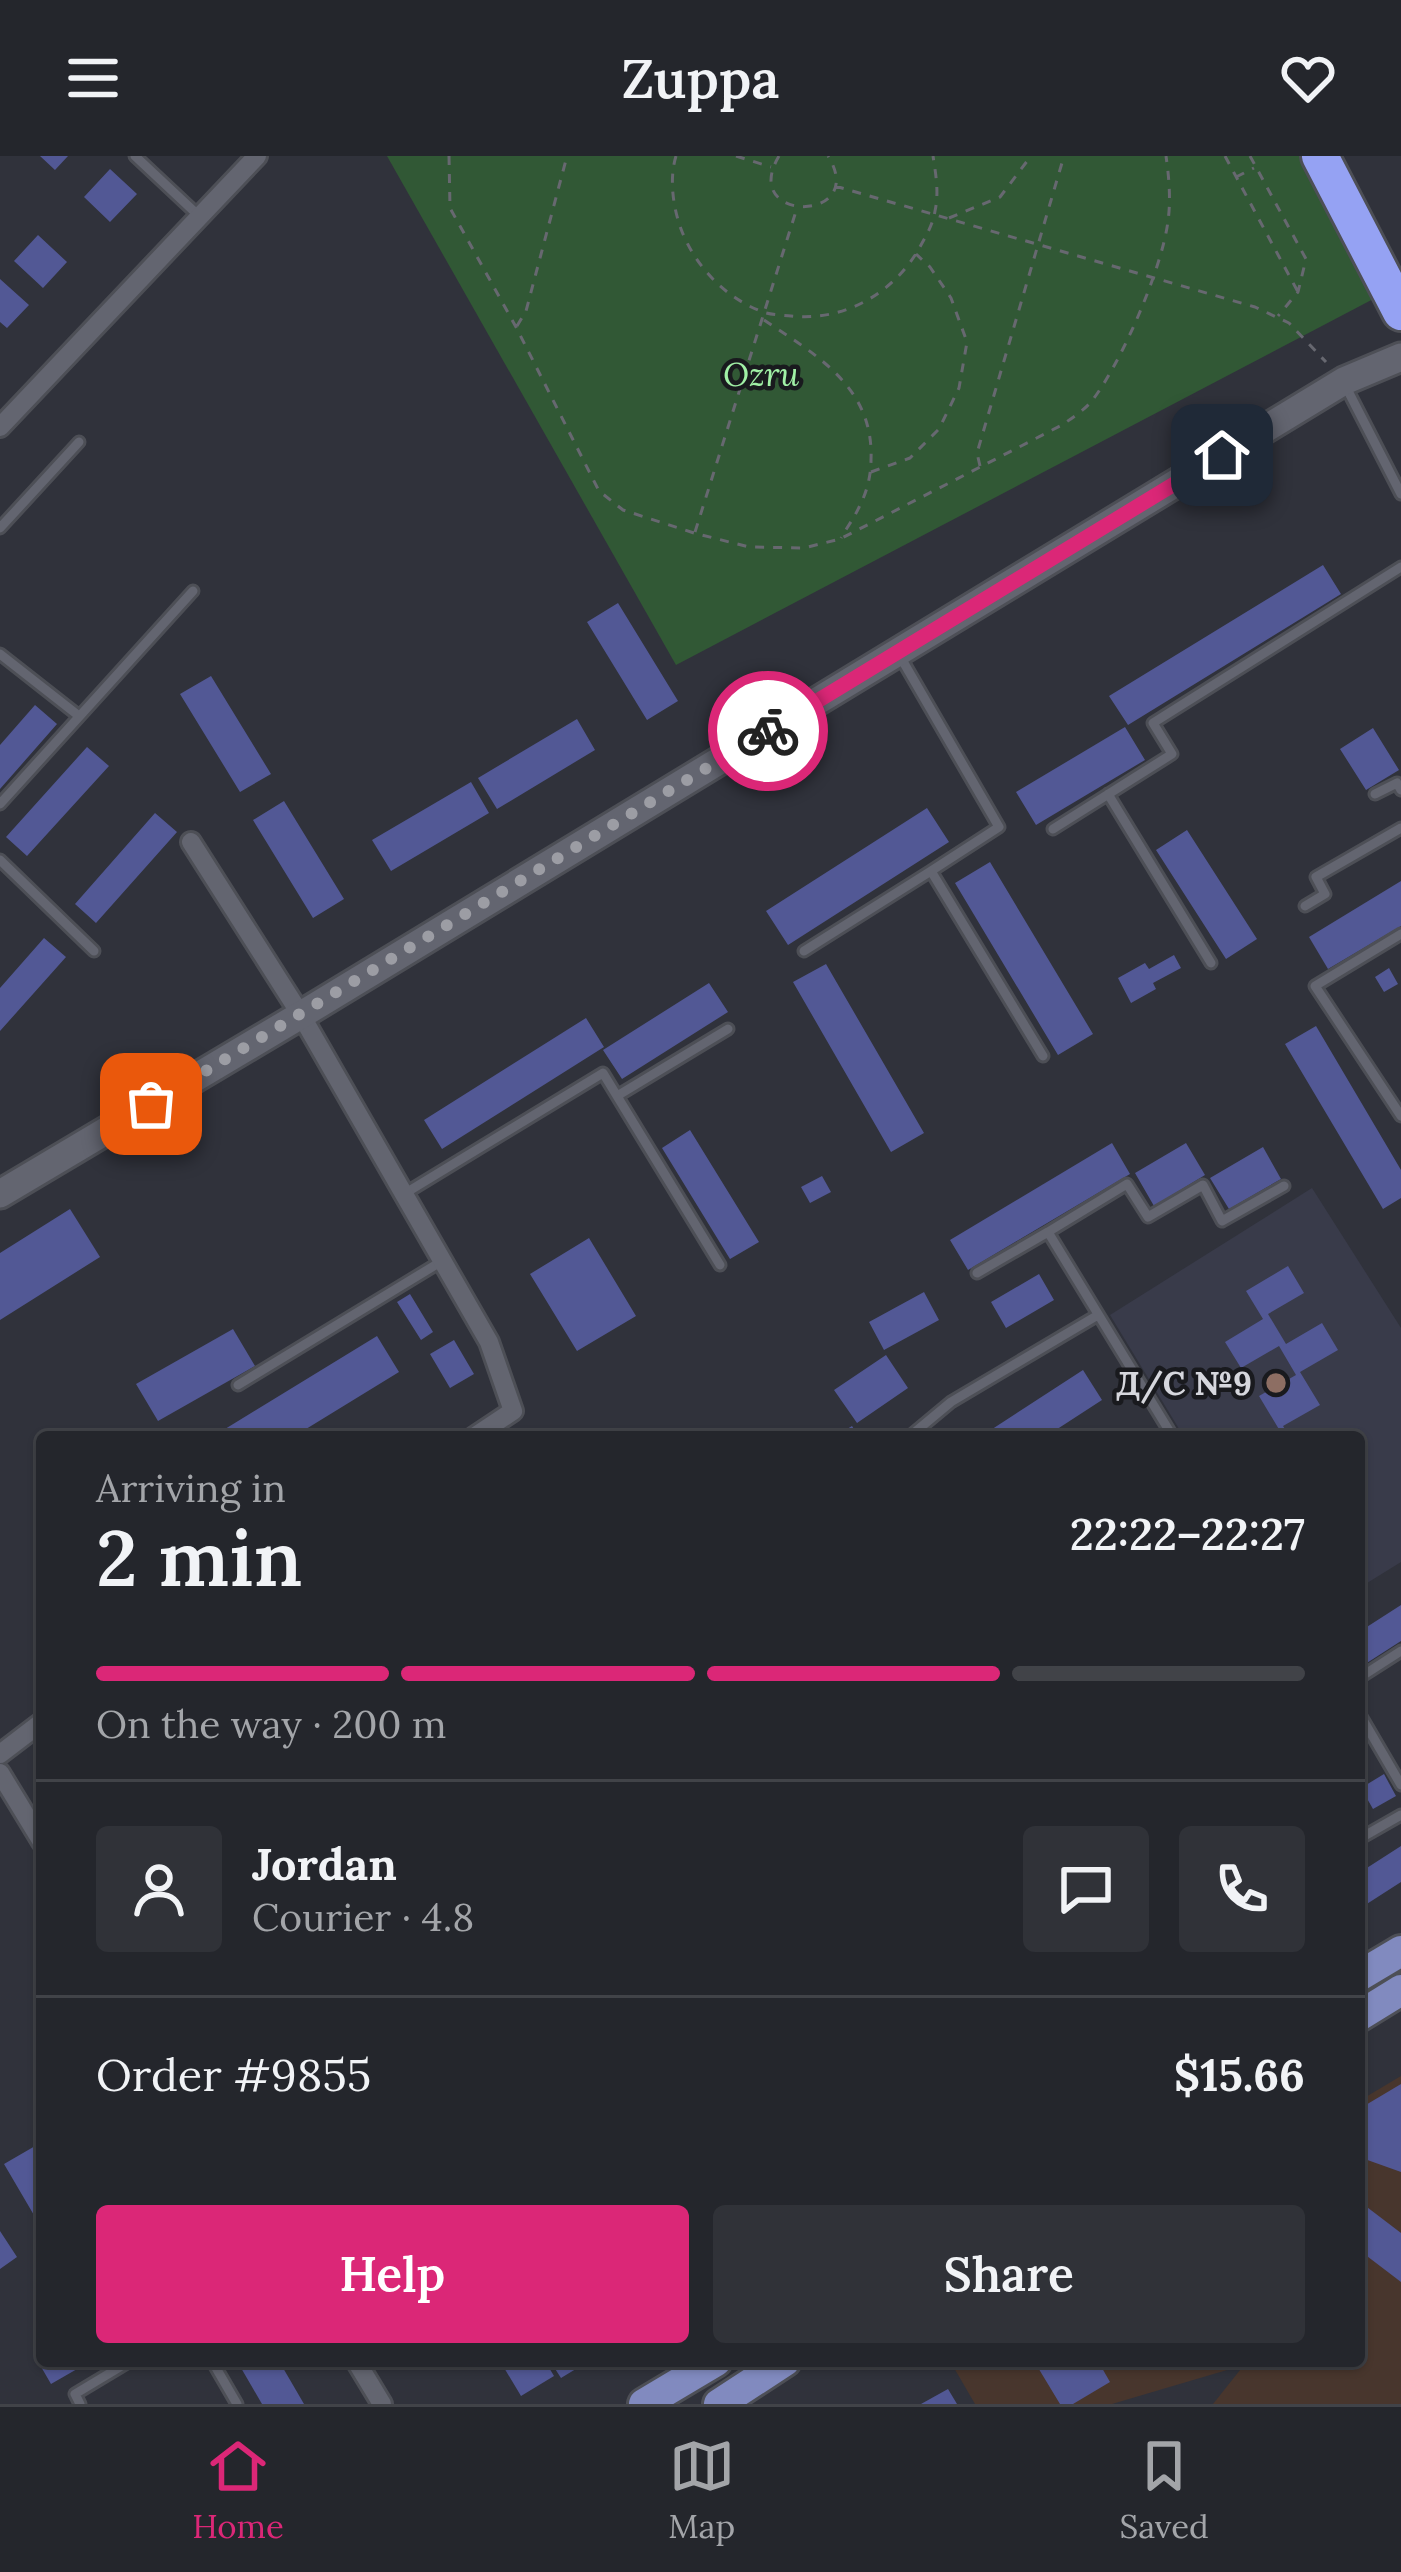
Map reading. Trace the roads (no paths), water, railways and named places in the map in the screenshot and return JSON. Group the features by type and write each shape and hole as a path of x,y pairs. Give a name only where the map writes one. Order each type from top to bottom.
{"highway":[{"path":"1320,156 1401,312"}],"main road":[{"path":"1365,1972 1401,1951"},
{"path":"1365,2011 1401,1990"},
{"path":"644,2404 706,2367"},
{"path":"719,2404 776,2367"}],"street":[{"path":"0,427 257,156"},
{"path":"0,1194 1343,381 1401,357"},
{"path":"191,842 301,1015 489,1342 513,1411 483,1431"},
{"path":"0,1754 36,1727"},
{"path":"0,1773 36,1832"},
{"path":"360,2367 382,2404"}],"lane":[{"path":"134,156 199,216"},
{"path":"1343,381 1401,494"},
{"path":"0,528 79,442"},
{"path":"1053,829 1172,754 1153,723 1401,567"},
{"path":"0,804 193,591"},
{"path":"804,951 999,827 898,652"},
{"path":"0,654 79,716"},
{"path":"1375,794 1397,783 1401,790"},
{"path":"1108,794 1211,963"},
{"path":"1305,906 1325,894 1316,877 1401,828"},
{"path":"0,860 94,951"},
{"path":"931,871 1043,1056"},
{"path":"1401,934 1316,986 1401,1116"},
{"path":"617,1096 728,1029"},
{"path":"404,1194 603,1073 720,1265"},
{"path":"977,1273 1127,1184 1148,1217 1203,1185 1222,1221 1284,1186"},
{"path":"1048,1232 1166,1431"},
{"path":"238,1385 442,1261"},
{"path":"916,1431 951,1402 1098,1315"},
{"path":"1365,1674 1401,1651"},
{"path":"1365,1723 1401,1785"},
{"path":"1365,1836 1401,1815"},
{"path":"80,2404 75,2394 120,2367"},
{"path":"215,2367 237,2404"}],"place":[{"name":"Д/С №9","path":"1276,1383"}],"park label":[{"name":"Ozru","path":"761,374"}]}
